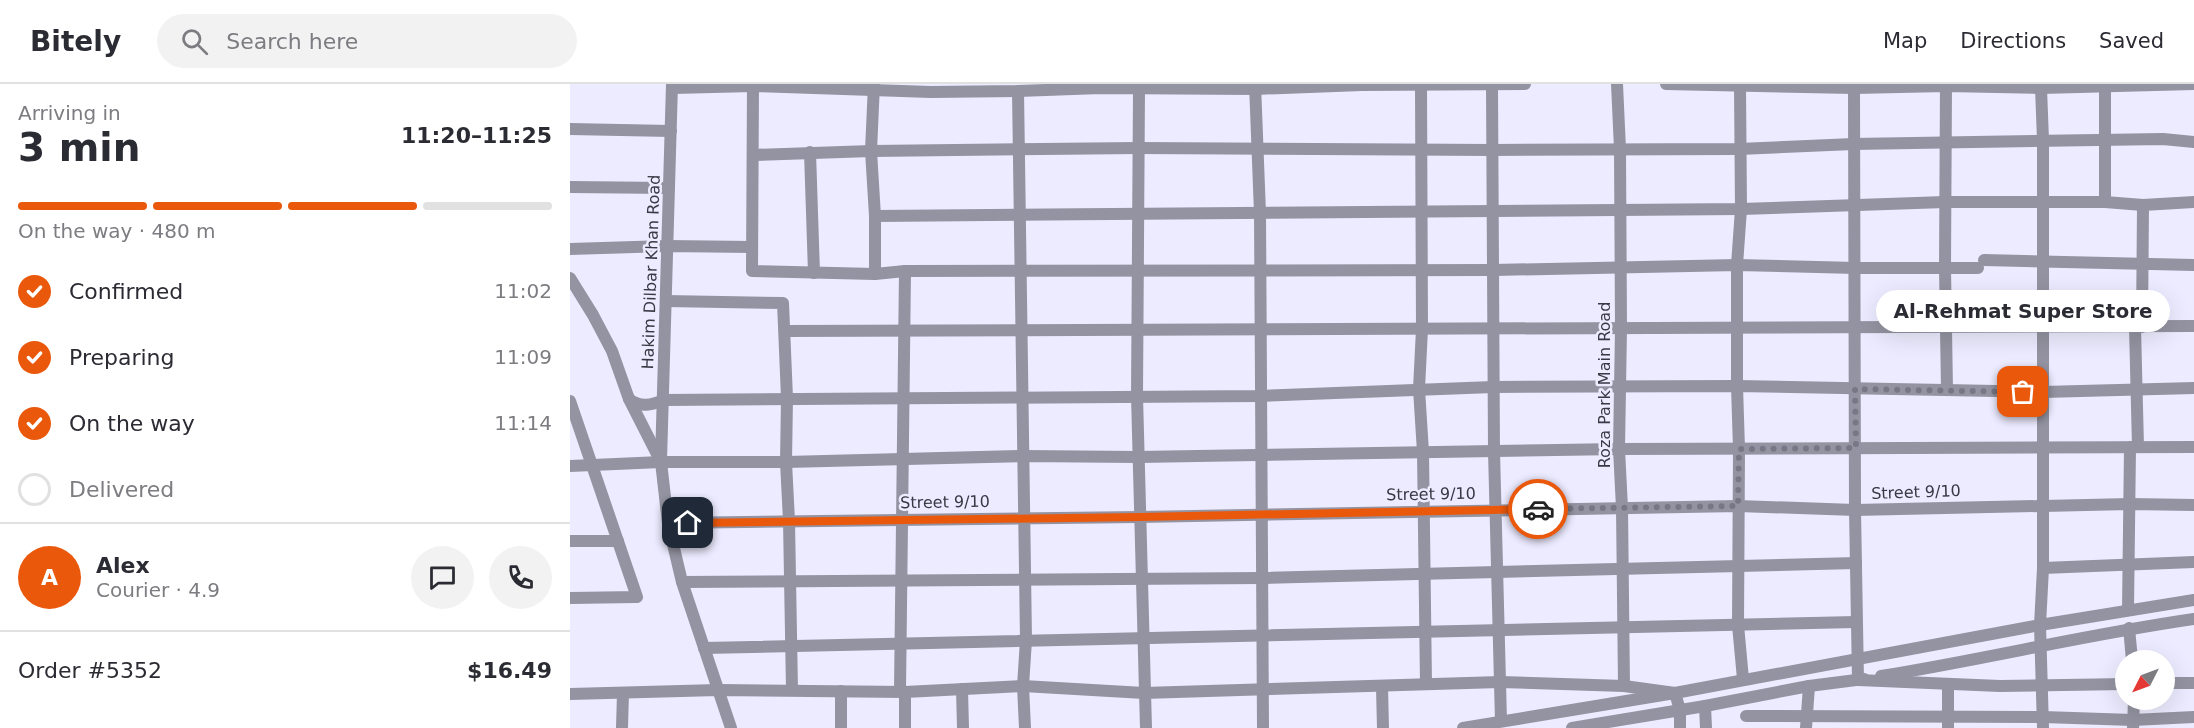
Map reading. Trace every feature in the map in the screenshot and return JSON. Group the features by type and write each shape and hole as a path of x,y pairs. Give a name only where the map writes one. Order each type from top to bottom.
{"street":[{"path":"673,86 753,85 1018,91 1100,86 1139,89 1525,84"},
{"name":"Roza Park Main Road","path":"1617,84 1621,269 1619,449 1624,686"},
{"path":"1666,84 1854,88 1946,85 2010,85 2041,88 2070,85 2193,84"},
{"path":"753,85 753,271 875,274 905,271 1021,270 1621,269 1737,265 1945,268 2042,261 2143,265 2194,264"},
{"path":"1420,85 1422,329 1419,389 1423,452 1426,684"},
{"path":"1492,85 1494,452 1502,721"},
{"path":"1946,85 1947,390"},
{"name":"Hakim Dilbar Khan Road","path":"661,462 673,86"},
{"path":"1740,86 1741,209 1737,265 1738,625 1743,679"},
{"path":"2105,86 2105,202"},
{"path":"874,87 871,151 875,216 875,274"},
{"path":"1255,87 1260,213 1263,728"},
{"path":"1854,88 1855,510 1858,680"},
{"path":"2041,88 2043,568 2040,625 2043,722"},
{"path":"1139,89 1137,396 1140,579 1146,728"},
{"path":"1018,91 1026,640 1023,686 1025,728"},
{"path":"570,129 671,131"},
{"path":"753,155 810,152 1138,148 1620,150 2043,140 2163,139 2194,142"},
{"path":"810,152 814,273"},
{"path":"570,187 669,188"},
{"path":"875,216 1741,209 1945,202 2105,202 2143,205 2194,202"},
{"path":"2128,610 2130,504 2143,265 2143,205"},
{"path":"570,249 667,246 752,247"},
{"path":"905,271 900,643 905,728"},
{"path":"570,278 612,351 629,399 661,462 668,523 682,582 731,728"},
{"path":"666,301 783,303 792,690"},
{"path":"785,331 2194,326"},
{"path":"629,399 643,405 664,400 1260,396 1493,387 1737,386 2043,392 2194,388"},
{"path":"570,401 637,597 570,598"},
{"path":"570,465 1023,456 1138,457 1619,449 2194,447"},
{"name":"Street 9/10","path":"668,523 1738,506 1855,510 2043,505 2194,505"},
{"path":"570,541 618,541"},
{"path":"682,582 1261,578 1856,562"},
{"path":"2043,568 2194,562"},
{"path":"1463,728 1675,693 2040,625 2194,600"},
{"path":"1572,728 1809,686 1952,664 2129,628 2194,619"},
{"path":"704,648 1856,622"},
{"path":"2129,628 2131,650"},
{"path":"1858,680 2043,686 2115,684"},
{"path":"570,694 718,690 902,692 1023,686 1144,693 1500,682 1624,686 1675,693"},
{"path":"2175,683 2194,683"},
{"path":"1948,684 1948,722"},
{"path":"1806,722 1809,686"},
{"path":"1382,687 1383,728"},
{"path":"962,689 963,728"},
{"path":"841,691 841,728"},
{"path":"622,728 623,693"},
{"path":"1675,693 1680,710 1680,728"},
{"path":"1705,706 1706,728"},
{"path":"1746,716 1806,722 2133,724 2194,717"}],"way so far":[{"path":"1538,509 1738,506 1739,449 1856,448 1855,389 2023,392"}],"place":[{"name":"Al-Rehmat Super Store","path":"2023,392"}],"route":[{"path":"688,523 1538,509"}]}
